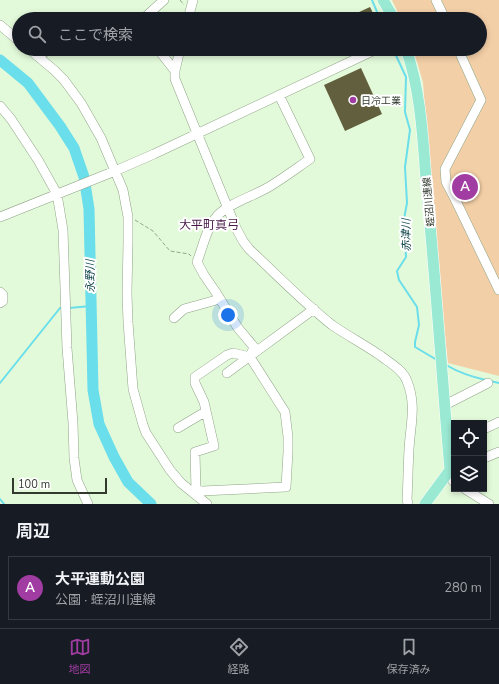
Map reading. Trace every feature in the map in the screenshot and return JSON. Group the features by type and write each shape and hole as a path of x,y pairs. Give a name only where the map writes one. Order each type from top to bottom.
{"main road":[{"path":"387,1 391,12"},
{"name":"蛭沼川連線","path":"408,56 418,96 430,220 441,362 451,445"},
{"name":"蛭沼川連線","path":"425,504 451,470"}],"street":[{"path":"190,12 193,0"},
{"path":"436,0 442,12"},
{"path":"149,12 158,2"},
{"path":"0,25 12,35"},
{"path":"39,56 64,80 81,103 101,138 123,190 127,215 127,294 133,389 146,433 181,484 207,504"},
{"path":"163,56 175,71"},
{"path":"178,56 175,79 243,241 249,249 314,309 333,325 390,362 403,374 407,380 413,410 409,448 408,504"},
{"path":"0,217 154,154 361,56"},
{"path":"461,56 480,100 445,168 446,182 499,290"},
{"path":"250,357 254,347 238,328 197,262 208,231 217,216 228,207 272,186 310,159 279,95"},
{"path":"0,106 11,119 38,160 57,194 63,230 74,458 77,480 88,504"},
{"path":"0,292 3,295 0,303"},
{"path":"174,318 184,309 220,299"},
{"path":"227,373 314,309"},
{"path":"233,353 250,357 285,412 288,437 286,487 196,490 195,452 214,446 206,412 204,402 195,383 194,377 227,355 233,353"},
{"path":"445,404 488,383"},
{"path":"178,428 206,412"},
{"path":"487,428 499,422"},
{"path":"487,457 499,452"},
{"path":"470,492 489,504"}],"path":[{"path":"127,215 153,231 170,251 189,254 197,262"}],"shaded area":[{"path":"392,0 499,0 499,376 448,363 435,246 423,82 415,56 487,56 487,12 398,12"}],"building":[{"path":"370,7 372,12 359,12"},
{"name":"日冷工業","path":"361,68 382,114 345,131 324,85"}],"waterway":[{"name":"赤津川","path":"372,0 377,12"},
{"name":"赤津川","path":"396,56 406,77 405,112 410,130 405,167 407,203 404,219 406,257 397,271 399,280 417,307 419,325 415,347 437,360"},
{"name":"永野川","path":"0,60 28,83 60,126 74,148 84,177 89,209 93,390 99,424 114,457 128,482 151,504"},
{"path":"69,308 91,306"},
{"path":"0,383 60,308 63,308"},
{"name":"赤津川","path":"446,365 465,374 486,380"},
{"name":"赤津川","path":"490,381 499,383"},
{"path":"0,499 4,504"}],"place":[{"name":"日冷工業","path":"353,100"},
{"name":"大平運動公園","path":"465,187"}],"district":[{"name":"大平町真弓","path":"209,225"}]}
